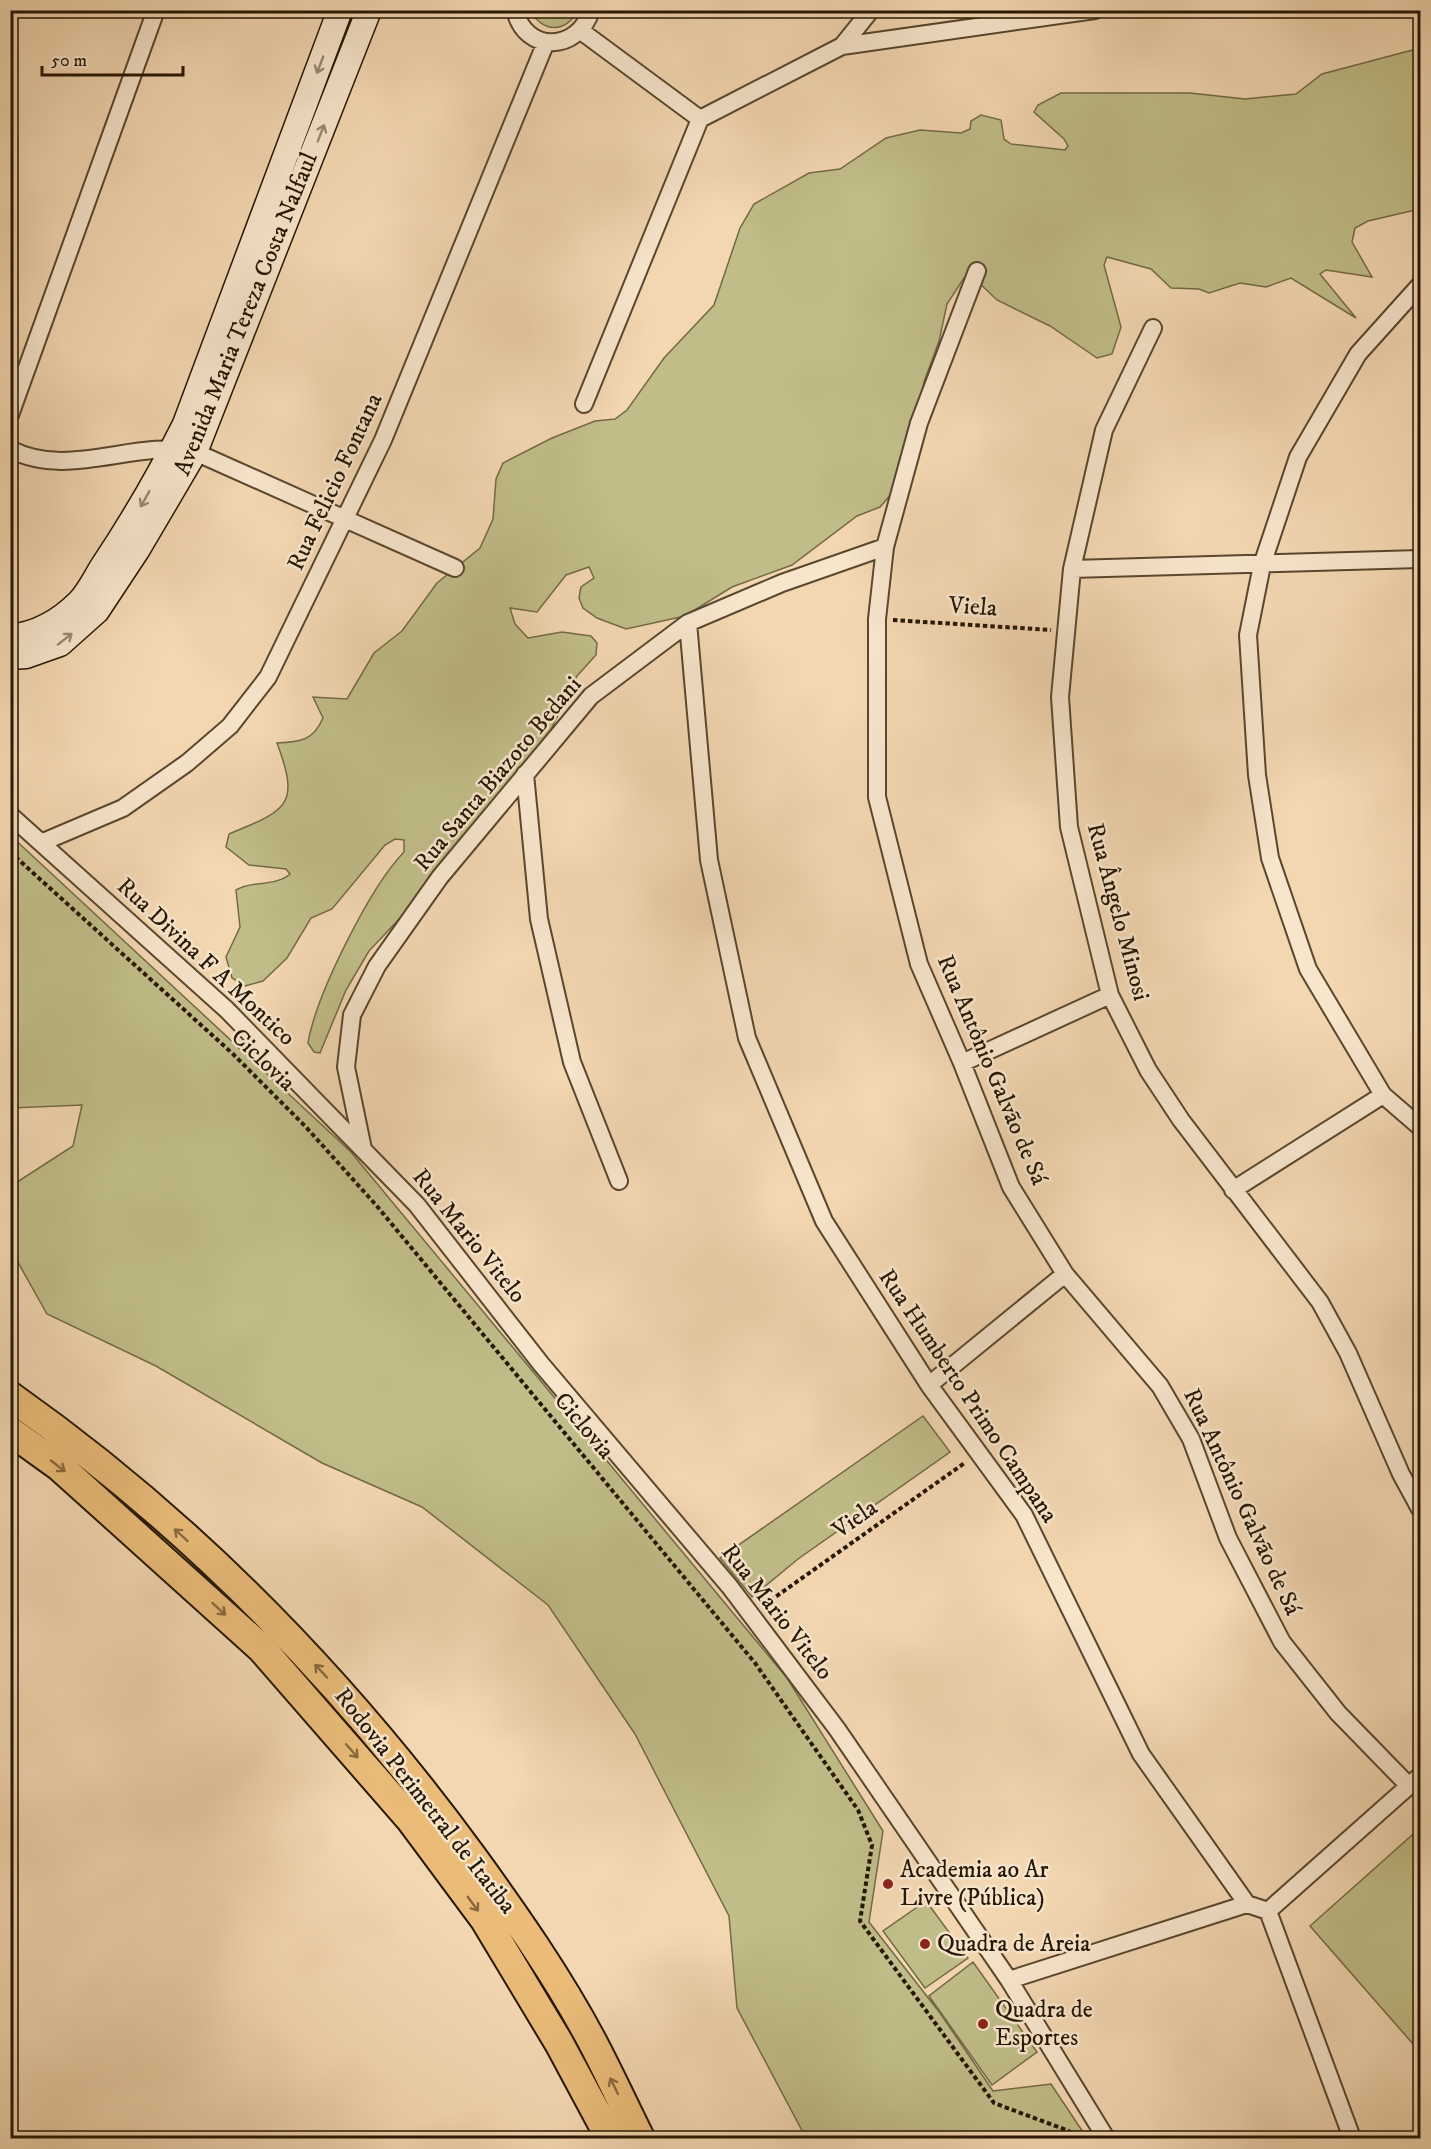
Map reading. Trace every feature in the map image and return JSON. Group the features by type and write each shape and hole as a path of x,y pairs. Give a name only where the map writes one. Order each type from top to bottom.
{"highway":[{"name":"Rodovia Perimetral de Itatiba","path":"10,1396 66,1436 150,1507 269,1616 355,1707 441,1814 508,1906 592,2040 640,2139"},
{"name":"Rodovia Perimetral de Itatiba","path":"10,1431 60,1467 261,1648 410,1819 485,1920 559,2043 610,2139"}],"main road":[{"path":"10,637 28,635 54,623 80,601 184,449 185,424 340,10"},
{"name":"Avenida Maria Tereza Costa Nalfaul","path":"10,657 26,656 60,644 97,611 138,549 184,449 366,11"}],"street":[{"path":"10,415 156,10"},
{"path":"515,10 524,30 546,42 571,39 581,31 591,10"},
{"path":"842,46 871,10"},
{"path":"584,404 700,119 842,46 1095,10"},
{"path":"581,31 700,119"},
{"name":"Rua Felicio Fontana","path":"43,842 123,808 187,763 230,726 268,677 348,518 388,429 546,42"},
{"name":"Rua Antônio Galvão de Sá","path":"977,271 919,423 885,547 877,619 877,797 919,964 962,1063 1011,1187 1065,1274 1165,1395 1191,1439 1228,1538 1282,1642 1338,1713 1415,1781"},
{"path":"1420,285 1358,354 1298,457 1262,565 1248,635 1257,775 1270,858 1308,969 1383,1095 1420,1127"},
{"name":"Rua Ângelo Minosi","path":"1153,328 1104,430 1072,569 1060,697 1069,827 1110,995 1148,1070 1233,1190 1320,1302 1348,1353 1401,1474 1420,1509"},
{"path":"10,449 35,459 75,460 184,449 348,518 455,568"},
{"name":"Rua Santa Biazoto Bedani","path":"363,1149 346,1067 352,1015 377,966 440,877 591,696 688,622 782,583 885,547"},
{"path":"1072,569 1420,559"},
{"name":"Rua Humberto Primo Campana","path":"688,622 709,860 747,1038 824,1221 929,1385 1024,1515 1141,1754 1247,1904"},
{"path":"525,774 539,919 572,1062 619,1180"},
{"name":"Rua Divina F A Montico","path":"10,815 43,842 227,1010 363,1149"},
{"path":"962,1063 1110,995"},
{"path":"1233,1190 1383,1095"},
{"name":"Rua Mario Vitelo","path":"363,1149 417,1205 541,1364 751,1615 837,1729 1009,1980 1106,2139"},
{"path":"929,1385 1065,1274"},
{"path":"1268,1911 1415,1781"},
{"path":"1009,1980 1247,1904 1268,1911"},
{"path":"1268,1911 1352,2139"}],"path":[{"name":"Viela","path":"877,619 1066,631"},
{"name":"Ciclovia","path":"10,852 233,1054 305,1126 376,1205 755,1663 858,1810 872,1845 860,1921 994,2103 1069,2131 1072,2139"},
{"name":"Viela","path":"751,1615 979,1453"}],"shaded area":[{"path":"531,11 577,11 567,23 554,28 541,23"},
{"path":"1420,48 1420,209 1368,221 1355,228 1352,242 1372,277 1326,270 1320,274 1356,318 1291,278 1266,287 1240,283 1209,293 1199,289 1171,288 1151,269 1107,257 1104,265 1121,327 1112,354 1097,358 1050,326 997,300 975,279 964,278 947,304 939,341 924,382 906,477 880,507 857,516 792,565 732,587 685,616 626,629 597,618 583,608 579,598 581,587 594,578 589,567 566,575 537,612 510,608 515,624 528,638 562,632 591,636 597,643 596,655 577,676 542,748 484,829 369,951 346,990 320,1053 314,1052 308,1043 322,998 361,915 390,868 404,852 404,840 395,839 385,845 332,909 311,918 287,958 263,981 245,986 232,978 226,957 240,927 236,890 250,885 278,881 290,874 286,869 249,865 226,847 229,834 264,819 276,812 283,804 288,781 277,743 299,741 310,736 323,718 313,697 347,699 374,653 402,631 437,583 480,548 493,519 496,479 503,463 552,438 595,421 615,419 627,410 664,358 714,305 740,228 754,204 809,173 840,169 886,138 920,130 961,133 970,129 971,121 981,115 1001,120 1004,139 1011,144 1065,150 1068,146 1064,139 1034,112 1038,105 1061,93 1190,93 1245,99 1296,94 1322,74"},
{"path":"10,835 350,1151 787,1678 883,1831 869,1922 940,2013 993,2091 1051,2084 1087,2138 806,2138 737,2008 729,1916 635,1734 548,1605 422,1507 322,1463 156,1366 47,1314 11,1250 11,1186 73,1146 82,1105 11,1108"},
{"path":"923,1416 950,1452 798,1559 752,1597 720,1558"},
{"path":"1420,1828 1420,2052 1310,1926"},
{"name":"Quadra de Areia","path":"926,1901 968,1958 925,1988 883,1931"},
{"name":"Quadra de Esportes","path":"973,1962 1037,2052 992,2085 929,1996"}],"place":[{"name":"Academia ao Ar Livre (Pública)","path":"888,1884"},
{"name":"Quadra de Areia","path":"925,1944"},
{"name":"Quadra de Esportes","path":"983,2024"}]}
